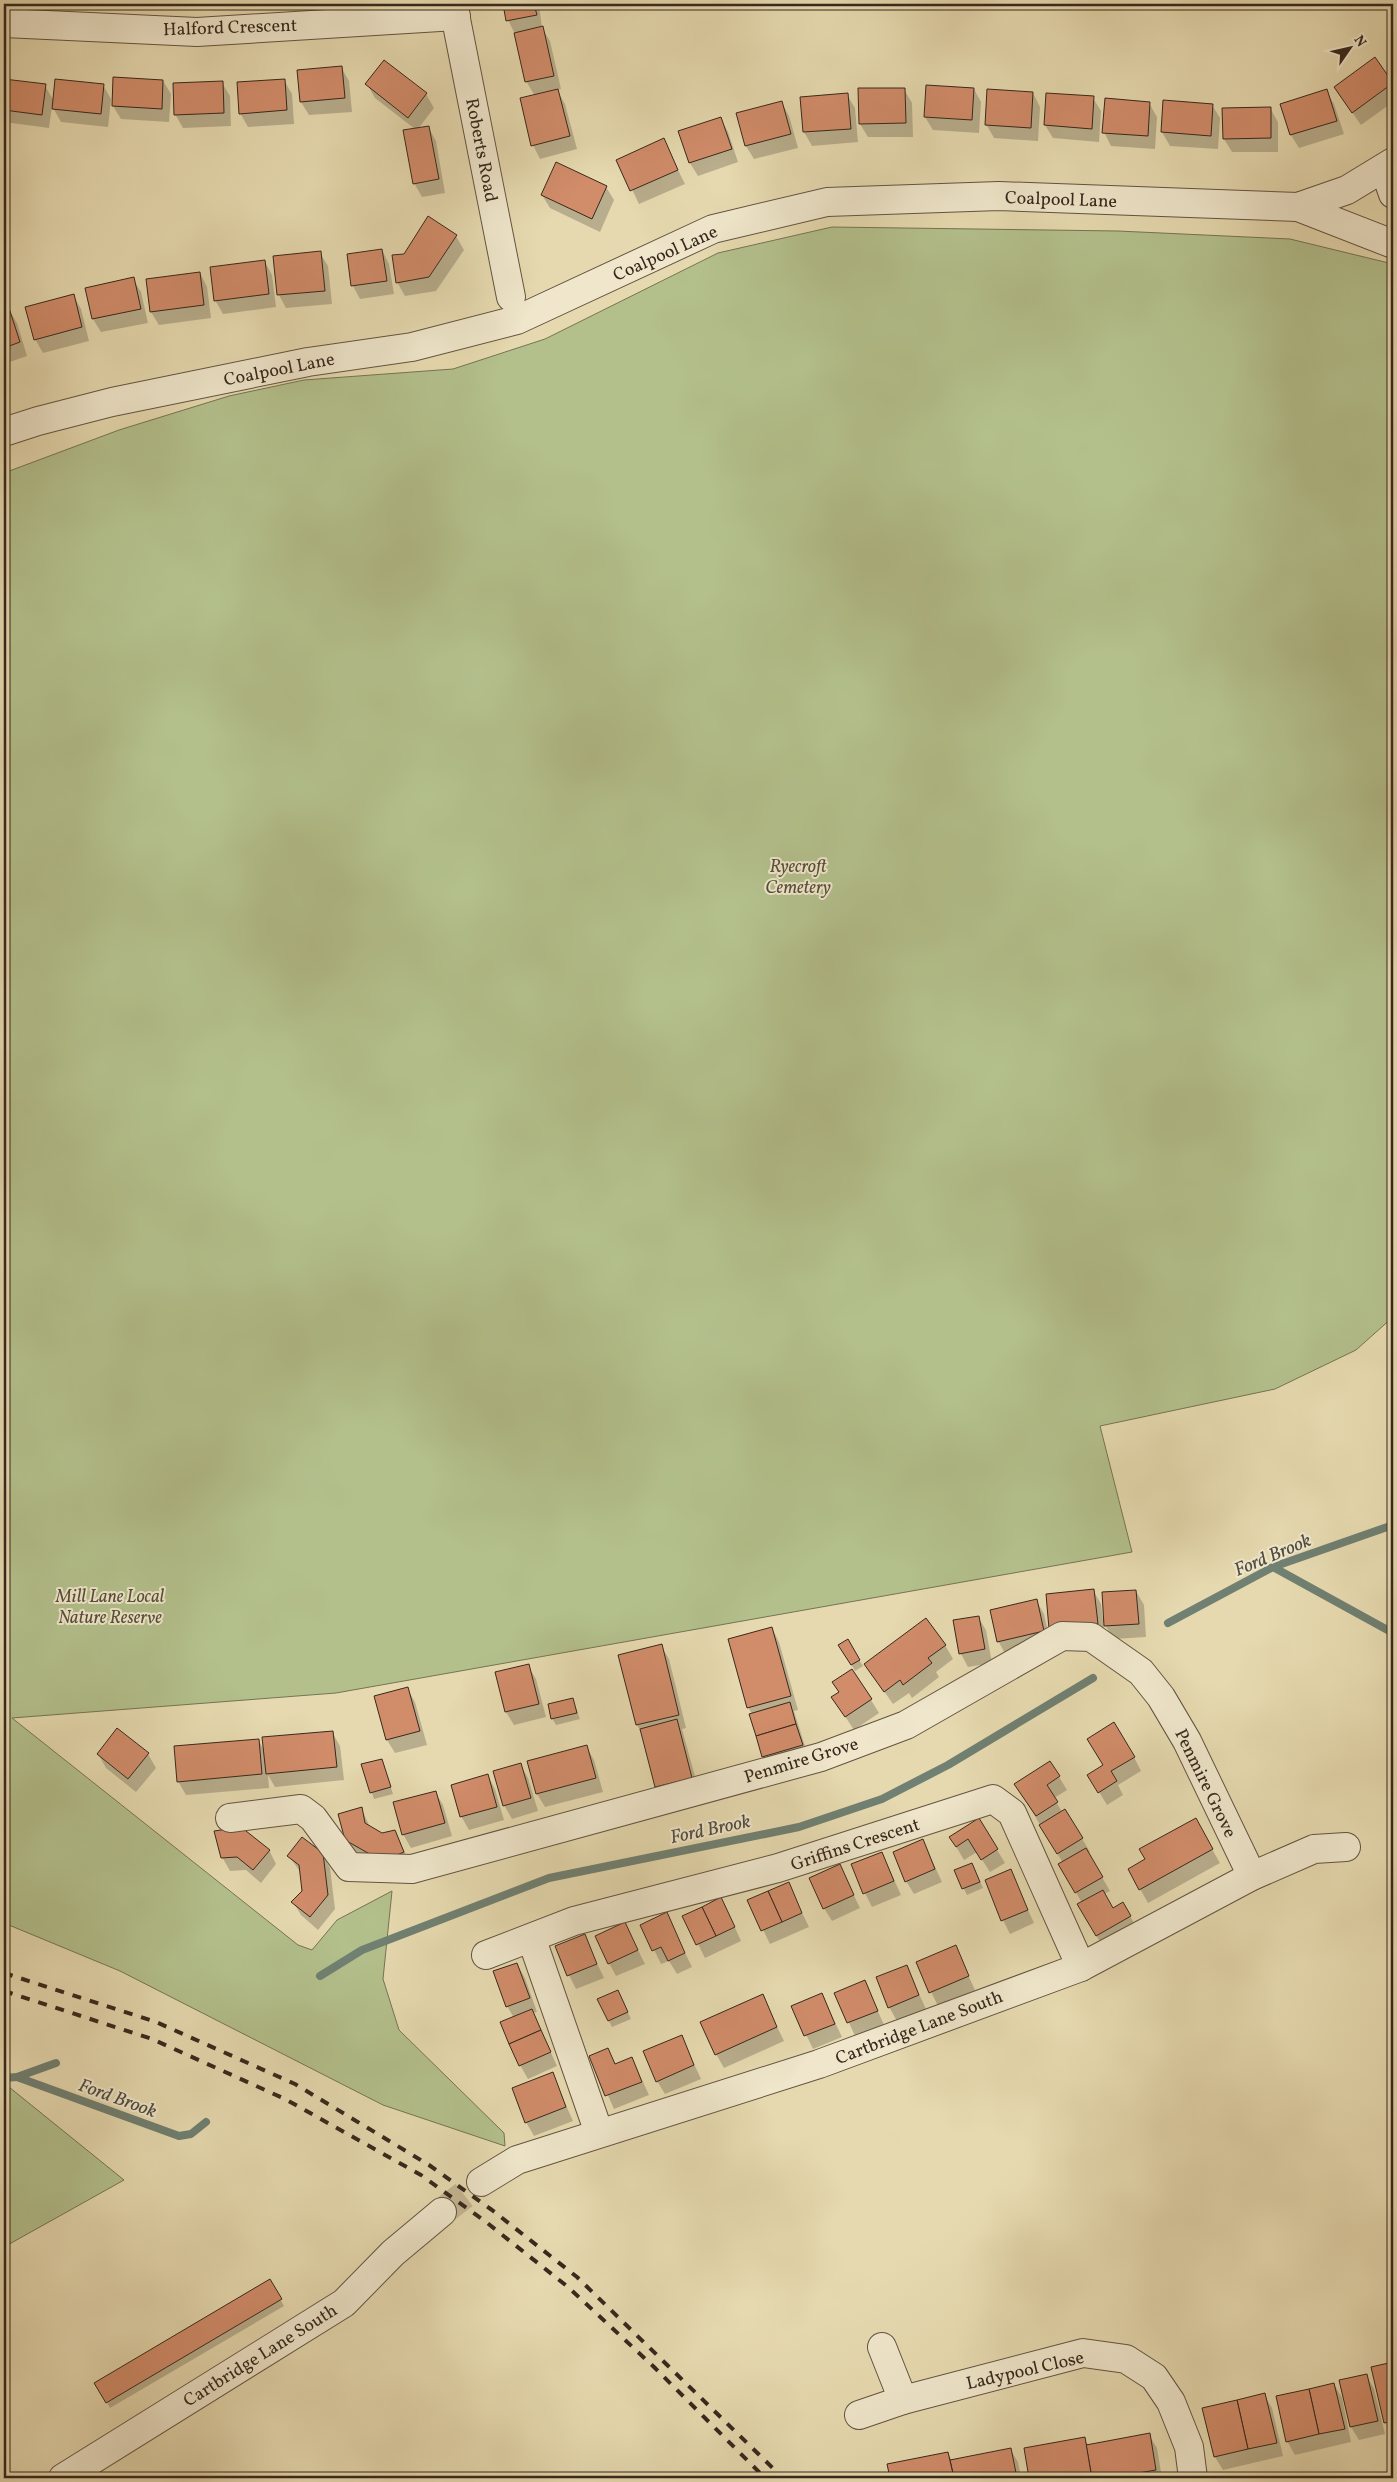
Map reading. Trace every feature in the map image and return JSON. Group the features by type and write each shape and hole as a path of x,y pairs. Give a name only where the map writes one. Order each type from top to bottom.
{"street":[{"name":"Halford Crescent","path":"4,23 197,32 454,10"},
{"name":"Roberts Road","path":"454,10 511,297"},
{"path":"1388,165 1393,194"},
{"name":"Coalpool Lane","path":"4,432 38,420 112,402 308,362 412,347 485,330 517,320 713,229 827,202 999,196 1298,207 1347,190 1388,165"},
{"path":"1298,207 1393,244"},
{"name":"Penmire Grove","path":"230,1818 301,1810 312,1818 349,1867 412,1869 821,1757 906,1725 1062,1636 1091,1637 1141,1672 1160,1697 1188,1741 1252,1876"},
{"name":"Griffins Crescent","path":"486,1955 532,1940 574,1921 778,1868 993,1799 1012,1813 1081,1967"},
{"name":"Cartbridge Lane South","path":"481,2182 517,2160 819,2064 1081,1967 1252,1876 1314,1848 1346,1847"},
{"path":"532,1940 599,2133"},
{"name":"Cartbridge Lane South","path":"63,2478 344,2303 393,2253 442,2212"},
{"path":"882,2347 903,2400"},
{"name":"Ladypool Close","path":"859,2415 903,2400 1083,2353 1126,2359 1154,2377 1171,2402 1189,2447 1193,2478"}],"green space":[{"name":"Ryecroft Cemetery","path":"832,227 1118,231 1290,239 1393,264 1393,1317 1356,1350 1275,1389 1100,1426 1132,1552 336,1693 12,1718 298,1945 312,1950 337,1920 392,1891 383,1979 399,2030 504,2133 505,2146 383,2105 120,1971 4,1923 4,473 119,430 229,396 304,380 453,369 545,339 718,253"},
{"path":"4,2083 124,2180 4,2247"}],"building":[{"path":"503,4 534,4 537,15 506,21"},
{"path":"543,26 554,76 525,82 514,33"},
{"path":"1375,57 1393,83 1352,113 1334,87"},
{"path":"384,60 427,93 408,118 365,84"},
{"path":"342,66 345,98 300,102 297,70"},
{"path":"113,77 163,80 162,109 112,106"},
{"path":"4,79 46,84 42,115 4,110"},
{"path":"55,79 104,84 101,114 52,109"},
{"path":"285,79 287,110 239,114 237,82"},
{"path":"223,81 224,113 174,115 173,83"},
{"path":"926,85 974,88 972,120 924,117"},
{"path":"858,88 905,88 906,123 859,124"},
{"path":"558,89 570,136 531,146 520,98"},
{"path":"987,89 1033,92 1031,128 985,125"},
{"path":"1327,89 1337,121 1290,135 1280,104"},
{"path":"848,93 851,129 803,132 800,97"},
{"path":"1046,93 1094,96 1092,129 1044,125"},
{"path":"1105,98 1150,102 1148,136 1102,133"},
{"path":"1163,100 1213,104 1211,136 1161,132"},
{"path":"782,101 791,134 745,146 736,113"},
{"path":"1271,107 1271,138 1223,139 1222,108"},
{"path":"721,117 732,149 689,163 678,131"},
{"path":"429,126 439,179 413,184 403,130"},
{"path":"664,138 678,170 630,191 616,160"},
{"path":"556,162 607,186 592,219 541,195"},
{"path":"428,216 457,235 429,277 396,283 392,255 404,254"},
{"path":"382,249 387,281 351,286 347,254"},
{"path":"321,251 325,291 277,295 273,256"},
{"path":"265,260 269,294 214,301 210,267"},
{"path":"200,272 204,305 150,312 146,279"},
{"path":"134,277 141,309 92,319 85,288"},
{"path":"74,294 82,327 34,340 25,307"},
{"path":"9,308 20,342 4,348 4,310"},
{"path":"1094,1589 1098,1624 1049,1629 1046,1594"},
{"path":"1136,1590 1139,1624 1104,1626 1102,1592"},
{"path":"1037,1599 1044,1631 997,1642 990,1610"},
{"path":"979,1616 985,1649 959,1654 953,1620"},
{"path":"926,1618 946,1645 928,1658 932,1663 903,1685 900,1680 884,1692 864,1664"},
{"path":"772,1627 791,1696 747,1708 728,1639"},
{"path":"848,1639 860,1660 851,1665 838,1645"},
{"path":"662,1644 679,1715 636,1725 618,1655"},
{"path":"529,1664 539,1704 505,1712 495,1672"},
{"path":"852,1669 872,1699 845,1717 831,1697 839,1692 832,1682"},
{"path":"408,1687 420,1731 386,1740 374,1696"},
{"path":"573,1698 577,1713 551,1719 548,1704"},
{"path":"790,1702 796,1724 756,1736 749,1714"},
{"path":"677,1719 692,1778 655,1787 640,1729"},
{"path":"1114,1722 1135,1757 1111,1771 1117,1781 1098,1793 1087,1775 1103,1765 1087,1739"},
{"path":"796,1724 803,1745 762,1757 756,1736"},
{"path":"117,1728 149,1753 128,1779 97,1754"},
{"path":"333,1731 337,1767 266,1774 262,1737"},
{"path":"259,1739 262,1774 177,1782 174,1746"},
{"path":"587,1745 596,1778 536,1794 527,1761"},
{"path":"382,1759 391,1787 370,1793 361,1764"},
{"path":"1050,1761 1060,1776 1047,1785 1058,1802 1036,1816 1014,1784"},
{"path":"521,1763 531,1798 503,1806 493,1771"},
{"path":"488,1774 497,1807 460,1817 451,1785"},
{"path":"436,1791 445,1823 402,1835 393,1802"},
{"path":"362,1807 365,1823 382,1833 395,1830 404,1852 382,1861 345,1840 338,1814"},
{"path":"1065,1809 1083,1838 1057,1854 1039,1825"},
{"path":"979,1818 998,1849 981,1860 968,1839 956,1847 949,1837"},
{"path":"1196,1818 1213,1849 1139,1890 1128,1869 1145,1859 1139,1849"},
{"path":"241,1827 270,1850 253,1870 237,1857 221,1858 214,1831"},
{"path":"302,1837 323,1853 328,1895 310,1917 291,1902 302,1891 299,1865 287,1856"},
{"path":"923,1839 935,1869 905,1882 893,1852"},
{"path":"1086,1848 1103,1877 1075,1893 1058,1864"},
{"path":"882,1852 894,1881 863,1894 851,1864"},
{"path":"972,1863 980,1882 962,1889 954,1870"},
{"path":"840,1864 854,1895 823,1909 809,1878"},
{"path":"1011,1869 1028,1910 1001,1921 985,1880"},
{"path":"789,1882 802,1913 782,1922 768,1891"},
{"path":"1103,1890 1113,1908 1123,1902 1131,1916 1096,1936 1077,1904"},
{"path":"768,1891 782,1922 761,1931 747,1900"},
{"path":"721,1897 735,1927 716,1936 702,1907"},
{"path":"702,1907 716,1936 696,1945 682,1916"},
{"path":"667,1912 685,1953 668,1961 661,1947 652,1951 640,1925"},
{"path":"625,1922 638,1950 608,1964 595,1936"},
{"path":"585,1934 597,1964 567,1976 555,1946"},
{"path":"956,1945 969,1976 929,1993 916,1962"},
{"path":"517,1963 530,1998 506,2007 493,1971"},
{"path":"907,1965 919,1995 888,2008 876,1977"},
{"path":"865,1980 878,2011 847,2023 834,1993"},
{"path":"618,1990 628,2012 608,2021 597,1999"},
{"path":"822,1993 835,2024 804,2036 791,2006"},
{"path":"763,1994 777,2027 715,2055 700,2022"},
{"path":"532,2009 541,2030 509,2044 500,2022"},
{"path":"541,2030 551,2052 519,2066 509,2044"},
{"path":"682,2035 694,2065 656,2082 643,2051"},
{"path":"608,2048 615,2064 632,2057 642,2082 605,2096 589,2056"},
{"path":"553,2072 566,2107 525,2123 512,2088"},
{"path":"270,2279 282,2299 106,2403 94,2383"},
{"path":"1393,2362 1393,2421 1384,2423 1371,2367"},
{"path":"1367,2374 1378,2421 1350,2427 1339,2380"},
{"path":"1334,2383 1345,2429 1319,2434 1309,2389"},
{"path":"1309,2389 1319,2434 1286,2442 1276,2396"},
{"path":"1265,2393 1277,2443 1248,2449 1237,2400"},
{"path":"1237,2400 1248,2449 1214,2457 1202,2408"},
{"path":"1150,2433 1156,2470 1109,2478 1092,2478 1086,2445"},
{"path":"1085,2437 1091,2473 1064,2478 1029,2478 1024,2448"},
{"path":"1011,2448 1017,2478 954,2478 950,2460"},
{"path":"948,2452 954,2478 890,2478 887,2464"}],"waterway":[{"name":"Ford Brook","path":"1168,1623 1273,1567 1393,1525"},
{"path":"1273,1567 1393,1633"},
{"name":"Ford Brook","path":"320,1976 362,1950 549,1878 799,1827 882,1799 948,1765 1093,1678"},
{"name":"Ford Brook","path":"4,2078 17,2077 56,2063"},
{"name":"Ford Brook","path":"17,2077 179,2136 191,2134 206,2122"}],"tunnel":[{"path":"442,2212 481,2182"}],"railway":[{"path":"4,1973 156,2022 295,2084 429,2165 492,2210 577,2277 783,2478"},
{"path":"4,1991 152,2039 285,2099 421,2175 486,2222 568,2287 654,2367 765,2478"}],"park label":[{"name":"Mill Lane Local Nature Reserve","path":"110,1606"}]}
